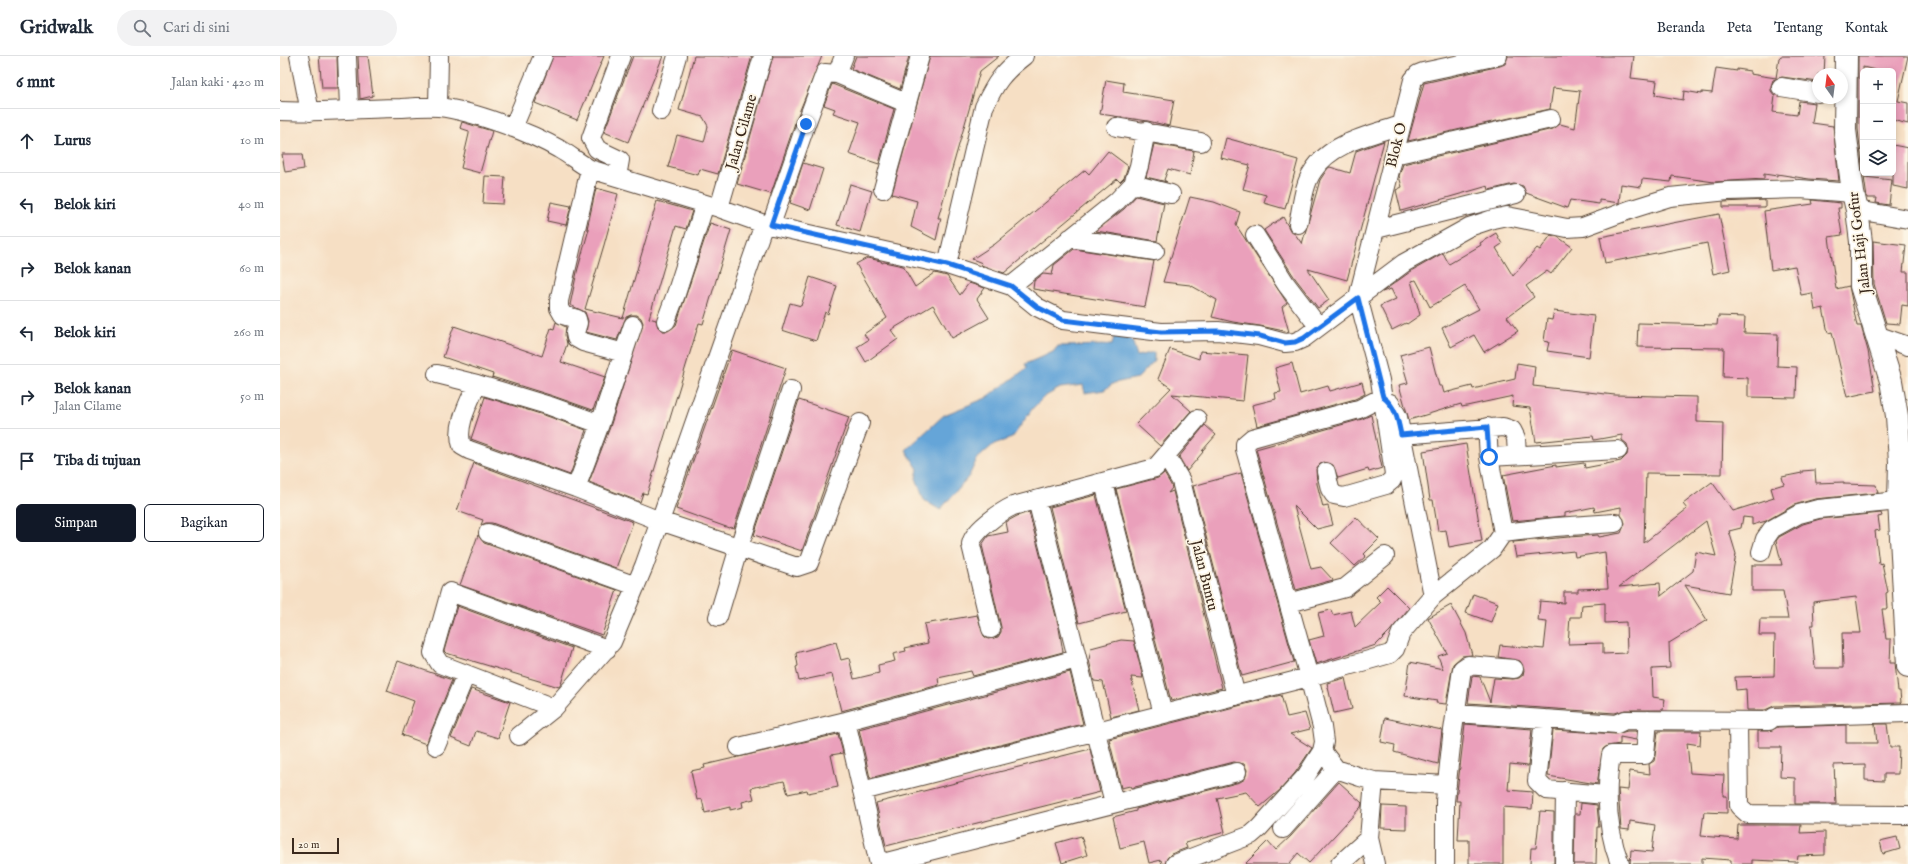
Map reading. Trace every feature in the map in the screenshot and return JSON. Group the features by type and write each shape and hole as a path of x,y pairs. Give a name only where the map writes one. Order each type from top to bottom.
{"street":[{"path":"299,56 310,112"},
{"path":"347,56 349,108"},
{"path":"438,107 439,56"},
{"path":"513,128 543,56"},
{"path":"616,177 620,160 598,149 592,138 620,56"},
{"path":"661,111 677,56"},
{"name":"Jalan Cilame","path":"666,320 712,206 763,56"},
{"path":"838,74 844,56"},
{"path":"883,188 920,56"},
{"path":"947,265 984,107 994,85 1005,71 1024,56"},
{"name":"Blok O","path":"1358,298 1413,80 1418,74 1498,56"},
{"name":"Jalan Haji Gofur","path":"1845,68 1846,56"},
{"path":"519,736 554,708 607,650 612,642 636,586 825,73 838,74 906,103"},
{"path":"1781,87 1812,93"},
{"name":"Jalan Haji Gofur","path":"1843,104 1845,130 1861,242 1861,286 1891,381 1897,416 1900,462 1899,501 1908,666"},
{"path":"280,111 310,112 349,108 438,107 469,114 513,128 560,149 577,162 590,169 712,206 768,225 947,265 1011,286 1037,307 1063,320 1161,332 1218,331 1260,336 1285,343 1295,342 1304,338 1404,263 1469,227 1507,216 1566,228 1583,227 1670,197 1728,191 1800,189 1855,202 1908,219"},
{"path":"1394,155 1551,119"},
{"path":"1298,224 1312,171 1328,154 1353,141 1401,126"},
{"path":"1116,127 1201,142"},
{"path":"1011,286 1117,201 1133,184 1139,166 1146,132"},
{"path":"590,169 559,301 559,308 563,315 576,319 578,323 575,333 576,338 583,342 624,353"},
{"path":"1133,184 1171,194"},
{"path":"1376,229 1516,194"},
{"path":"1255,235 1286,284 1318,326"},
{"path":"1070,238 1155,251"},
{"path":"1326,472 1330,489 1334,494 1344,497 1386,485 1392,480 1394,474 1383,397 1358,298"},
{"path":"576,488 600,424 633,325"},
{"path":"1876,335 1908,346"},
{"path":"437,374 477,384 550,406 600,424"},
{"path":"477,384 462,425 459,439 462,446 660,521 792,566 802,567 809,563 860,423"},
{"path":"718,617 739,547 791,390"},
{"path":"1383,397 1392,404 1398,418 1433,596"},
{"path":"1175,864 1250,835 1259,828 1306,776 1322,751 1324,742 1322,727 1309,677 1245,444 1252,438 1359,409 1383,397"},
{"path":"991,629 971,540 977,532 1006,509 1155,468 1197,419"},
{"path":"1401,435 1487,427 1503,427 1512,430 1516,438 1517,455"},
{"path":"1487,427 1489,457 1503,534"},
{"path":"1489,457 1618,450"},
{"name":"Jalan Buntu","path":"1166,456 1181,481 1236,696"},
{"path":"1104,483 1163,714"},
{"path":"1036,500 1114,803"},
{"path":"1761,552 1765,540 1772,529 1799,514 1818,509 1899,501"},
{"path":"862,791 1236,696 1390,654 1395,649 1401,633 1433,596 1492,549 1503,534 1555,527 1614,523"},
{"path":"488,533 636,586"},
{"path":"1289,603 1345,588 1385,556"},
{"path":"554,708 440,664 433,653 450,592 607,650"},
{"path":"739,747 846,721 1077,659"},
{"path":"1445,864 1447,785 1462,669 1464,666 1474,665 1514,669"},
{"path":"436,746 466,674"},
{"path":"1456,713 1617,724 1625,720 1769,722 1774,717 1808,718 1908,713"},
{"path":"1544,719 1537,781 1546,790 1606,795"},
{"path":"1620,864 1607,814 1606,795 1611,755 1645,755 1648,720"},
{"path":"846,721 879,864 1237,772"},
{"path":"1738,721 1739,806 1748,814 1908,815"},
{"path":"1322,751 1336,769 1374,781 1447,785"},
{"path":"1282,829 1336,769"},
{"path":"1374,781 1369,838 1376,864"},
{"path":"1564,864 1565,791"},
{"path":"1340,864 1369,838"}],"water":[{"path":"1130,333 1137,356 1154,352 1154,361 1138,378 1114,383 1104,390 1085,393 1083,385 1060,388 1044,397 1032,409 1012,438 994,444 977,459 969,476 940,510 924,500 916,478 918,469 906,450 944,415 986,398 1027,368 1025,364 1053,352 1058,346 1112,345 1114,336"}],"building":[{"path":"319,56 337,56 338,88 322,88"},
{"path":"358,56 368,56 373,96 360,99"},
{"path":"553,56 604,56 577,120 535,103"},
{"path":"633,56 663,56 628,142 604,132"},
{"path":"694,56 752,56 718,174 700,169 698,175 668,167 677,135 704,142 708,126 703,117 679,110"},
{"path":"773,56 822,56 796,120 771,194 737,184"},
{"path":"856,56 909,56 900,89 851,69"},
{"path":"930,56 999,56 980,71 938,218 941,218 936,240 911,227 917,201 892,194"},
{"path":"1508,56 1634,56 1631,78 1657,81 1655,95 1683,100 1684,91 1702,94 1702,92 1712,93 1716,68 1750,71 1750,74 1776,78 1779,58 1781,56 1825,56 1824,68 1812,68 1812,81 1782,77 1773,80 1771,91 1775,96 1773,112 1797,115 1799,101 1815,104 1812,123 1833,126 1839,181 1809,179 1777,174 1777,176 1764,174 1764,179 1714,182 1672,176 1671,182 1642,179 1641,187 1621,184 1619,203 1599,200 1599,204 1570,200 1567,208 1526,193 1523,186 1514,184 1489,190 1488,186 1401,211 1396,190 1402,187 1399,176 1403,164 1553,129 1560,124 1575,128 1580,91 1553,88 1550,109 1408,141 1424,83 1505,64"},
{"path":"1858,56 1908,56 1898,101 1908,103 1908,124 1896,121 1896,68 1863,67 1860,68 1860,147 1858,129"},
{"path":"1106,80 1124,83 1123,92 1174,100 1169,126 1148,121 1100,114"},
{"path":"832,84 894,109 879,164 849,154 860,122 833,113 835,109 824,105"},
{"path":"462,122 492,131 480,173 461,168 469,134 469,131 460,128"},
{"path":"1226,138 1284,154 1284,156 1298,160 1285,209 1264,203 1266,195 1243,189 1250,165 1221,158"},
{"path":"1384,141 1347,280 1308,269 1329,300 1318,308 1295,278 1264,230 1283,217 1291,232 1295,234 1302,244 1320,180 1328,168 1330,167 1350,173 1356,151"},
{"path":"1154,144 1194,151 1190,175 1168,169 1164,180 1167,182 1146,177"},
{"path":"1896,146 1908,148 1908,189 1893,186 1893,176 1896,176"},
{"path":"1108,151 1128,166 1124,178 1120,182 1117,179 1004,273 981,265 982,263 972,259 995,244 1085,170 1089,174"},
{"path":"282,154 302,154 304,169 285,172"},
{"path":"803,163 823,169 810,210 790,203"},
{"path":"485,176 505,177 503,204 483,203"},
{"path":"1864,177 1892,180 1889,205 1876,203 1877,198 1867,198"},
{"path":"850,184 872,191 860,232 837,225"},
{"path":"596,188 618,194 585,309 623,318 657,201 692,211 686,229 676,226 649,318 656,320 658,327 662,331 668,331 676,325 710,223 731,230 703,324 699,323 647,494 643,493 640,502 589,482 610,427 643,323 641,318 637,315 626,317 617,340 586,332 588,321 585,312 570,305 577,272 589,229 587,229"},
{"path":"1136,196 1164,203 1157,241 1096,231 1124,209"},
{"path":"1190,197 1214,202 1240,212 1236,225 1287,303 1282,307 1289,332 1212,317 1217,300 1190,285 1163,282"},
{"path":"1765,200 1765,207 1723,207 1723,202"},
{"path":"1812,200 1841,203 1841,208 1838,208 1842,235 1829,237 1836,289 1849,286 1857,326 1861,326 1868,351 1875,391 1847,397 1832,332 1828,333 1823,308 1815,310 1812,293 1801,295 1795,266 1771,270 1764,211 1813,204"},
{"path":"551,202 571,206 566,225 547,221"},
{"path":"1719,214 1730,270 1713,274 1707,243 1605,263 1600,237"},
{"path":"1496,233 1502,244 1496,248 1513,276 1537,248 1540,250 1551,235 1558,237 1572,247 1551,274 1547,271 1526,286 1534,297 1507,317 1518,331 1484,352 1474,335 1451,347 1442,328 1479,309 1465,286 1430,307 1416,280 1411,281 1420,315 1407,324 1406,323 1392,330 1380,306 1396,299 1391,289 1382,292 1410,272 1443,253 1449,264 1481,245 1480,243"},
{"path":"1873,241 1906,245 1903,272 1908,272 1908,306 1902,305 1900,324 1886,323 1874,284"},
{"path":"1074,249 1154,261 1145,307 1033,289 1034,281 1043,274 1052,275 1054,265"},
{"path":"867,258 881,261 882,263 884,262 903,266 915,287 935,273 947,276 960,295 969,283 985,288 977,299 989,318 952,338 933,305 891,330 898,339 866,362 857,347 868,340 864,334 887,318 856,264"},
{"path":"810,277 837,286 828,314 825,312 816,341 782,330 790,303 801,306"},
{"path":"1554,311 1594,316 1589,357 1547,351 1549,342 1544,341 1547,319 1552,320"},
{"path":"1718,316 1745,317 1744,333 1778,334 1777,366 1797,367 1796,398 1748,397 1748,378 1723,377 1724,348 1637,347 1638,323 1717,325"},
{"path":"556,322 566,327 565,335 567,344 561,362 605,377 593,410 492,377 493,374 443,357 454,326 542,356 551,328 554,329"},
{"path":"1429,347 1439,386 1442,386 1444,393 1472,386 1473,389 1515,379 1517,363 1535,366 1533,386 1615,395 1697,397 1697,422 1723,423 1722,474 1646,473 1644,543 1687,509 1683,504 1712,482 1733,511 1774,498 1771,488 1784,484 1782,477 1802,473 1802,471 1815,470 1816,483 1844,482 1844,484 1876,485 1878,493 1815,499 1794,505 1766,521 1752,525 1752,518 1743,517 1741,528 1729,531 1736,554 1729,593 1685,585 1707,620 1669,643 1670,668 1652,669 1653,697 1665,699 1663,710 1625,710 1615,713 1468,703 1472,676 1480,677 1490,702 1494,678 1513,679 1519,678 1523,675 1524,670 1520,661 1498,657 1500,645 1544,649 1547,622 1538,621 1540,601 1564,603 1564,592 1578,592 1578,589 1608,588 1605,552 1575,557 1574,551 1516,557 1513,542 1598,535 1599,537 1621,533 1625,523 1621,515 1621,507 1595,512 1594,507 1565,513 1565,516 1512,521 1503,475 1556,465 1556,467 1584,463 1585,468 1621,461 1627,455 1628,449 1627,444 1622,440 1622,435 1594,440 1593,436 1536,442 1530,408 1512,406 1513,396 1462,407 1461,404 1409,420 1399,385 1408,383 1400,355","holes":["1706,521 1716,556 1696,552 1693,571 1661,596 1660,583 1619,587","1605,603 1605,623 1626,622 1627,653 1603,654 1603,643 1568,644 1570,617 1581,617 1582,605"]},
{"path":"1170,349 1199,359 1200,351 1248,355 1243,401 1172,394 1191,411 1160,446 1136,424 1171,388 1158,379"},
{"path":"732,350 786,368 734,528 729,528 676,509"},
{"path":"1292,363 1300,394 1328,386 1330,391 1362,382 1365,394 1355,399 1257,426 1252,405 1276,399 1275,393 1281,392 1275,368"},
{"path":"485,397 586,430 570,475 471,439"},
{"path":"799,400 849,417 802,551 754,535"},
{"path":"1371,415 1382,468 1369,472 1368,469 1338,478 1333,465 1324,462 1319,465 1316,469 1317,484 1323,507 1328,506 1333,525 1317,529 1294,506 1311,569 1321,567 1333,580 1296,590 1256,449 1362,419"},
{"path":"1205,425 1216,435 1187,471 1179,457"},
{"path":"1466,444 1482,541 1449,547 1446,530 1438,531 1433,500 1430,500 1423,451"},
{"path":"474,463 633,522 616,568 492,523 481,525 483,520 457,511"},
{"path":"1164,473 1172,488 1168,493 1173,491 1222,688 1171,701 1116,489 1158,478"},
{"path":"1241,473 1294,662 1242,676 1193,486"},
{"path":"1096,495 1126,611 1079,623 1050,507"},
{"path":"1029,512 1059,628 1063,652 973,676 971,671 938,678 939,685 841,711 832,674 799,681 796,667 798,666 796,653 836,642 841,660 849,658 854,679 879,673 878,665 895,661 893,654 906,651 905,648 928,643 924,624 977,615 984,636 988,639 998,637 1001,632 1001,627 982,545 988,536 1008,532 1006,522"},
{"path":"1881,513 1882,516 1878,517 1880,530 1875,531 1879,564 1882,563 1888,592 1886,593 1887,609 1882,609 1886,639 1891,639 1890,663 1895,663 1901,703 1774,706 1765,710 1747,710 1746,689 1736,690 1735,677 1774,676 1775,635 1759,635 1760,619 1788,619 1783,591 1752,591 1752,565 1782,565 1776,541 1779,537 1803,524 1820,519","holes":["1856,597 1861,633 1842,633 1843,668 1815,668 1811,625 1814,625 1813,602"]},
{"path":"1356,517 1379,539 1364,554 1366,556 1355,566 1331,543"},
{"path":"478,535 484,543 617,590 602,635 460,585"},
{"path":"1387,586 1409,608 1390,631 1376,645 1316,664 1309,640 1324,636 1318,613 1331,610 1333,615 1351,611 1355,627 1381,602 1376,597"},
{"path":"1473,594 1498,603 1491,622 1466,613"},
{"path":"1451,605 1466,633 1472,655 1462,656 1453,664 1446,704 1436,703 1437,701 1405,696 1410,662 1443,669 1438,656 1447,653 1428,618"},
{"path":"457,606 572,648 559,687 446,653 444,651"},
{"path":"1121,640 1134,641 1143,678 1131,677 1139,710 1111,717 1103,682 1094,681 1089,660 1091,648"},
{"path":"398,661 452,680 426,744 402,735 414,701 387,691"},
{"path":"1070,672 1083,724 870,778 859,729"},
{"path":"1345,678 1352,709 1334,713 1327,683"},
{"path":"471,689 510,702 498,738 476,731 471,746 451,738"},
{"path":"1281,695 1287,717 1305,713 1310,729 1290,734 1312,748 1295,773 1280,790 1260,807 1246,792 1217,798 1225,832 1185,843 1187,848 1171,854 1167,858 1165,864 1162,864 1161,860 1149,863 1144,842 1120,848 1113,817 1136,811 1136,809 1240,782 1245,779 1247,770 1244,764 1234,762 1131,788 1130,786 1121,788 1109,739"},
{"path":"1385,718 1442,730 1438,764 1394,752 1395,745 1381,742"},
{"path":"1465,724 1532,729 1528,766 1510,764 1508,790 1533,792 1532,809 1503,807 1503,864 1469,864 1469,840 1458,840 1460,801 1456,801"},
{"path":"1875,724 1887,724 1890,747 1899,747 1898,774 1884,774 1884,781 1865,780 1865,764 1834,765 1836,804 1795,804 1795,778 1780,777 1781,747 1758,747 1758,731 1769,731 1778,727 1846,725 1846,743 1877,743"},
{"path":"1553,730 1616,734 1627,731 1637,731 1636,740 1620,737 1620,744 1607,746 1603,749 1597,784 1548,776"},
{"path":"1658,731 1701,731 1700,745 1687,743 1690,773 1724,775 1723,796 1727,796 1727,813 1704,812 1701,836 1737,839 1738,825 1801,825 1800,833 1825,832 1825,855 1798,856 1797,862 1752,860 1752,864 1731,864 1731,860 1702,858 1702,864 1630,864 1631,850 1652,852 1655,825 1630,821 1629,830 1621,829 1618,789 1628,790 1630,771 1650,774 1649,764 1654,761"},
{"path":"838,734 843,753 831,755 838,787 808,793 807,790 788,794 784,781 751,788 754,799 742,802 743,807 730,810 730,807 705,813 702,799 697,800 691,771 705,768 704,765"},
{"path":"1090,749 1100,792 886,846 876,803"},
{"path":"1339,782 1362,803 1361,807 1309,863 1298,853 1290,863 1291,864 1245,864 1268,841 1276,850 1291,836"},
{"path":"1581,803 1597,805 1599,827 1597,827 1596,864 1574,864 1575,814 1580,814"},
{"path":"1382,806 1406,807 1406,829 1381,828"},
{"path":"1540,811 1554,812 1554,864 1530,864 1531,848 1536,848"},
{"path":"1081,836 1087,855 1062,863 1056,843"},
{"path":"1897,837 1900,849 1883,854 1880,841"}],"route":[{"path":"806,124 771,225 947,265 1011,286 1037,307 1063,320 1086,324 1161,332 1218,331 1260,336 1285,343 1295,342 1304,338 1318,326 1358,298 1380,380 1383,397 1392,404 1398,418 1401,435 1487,427 1489,457"}]}
